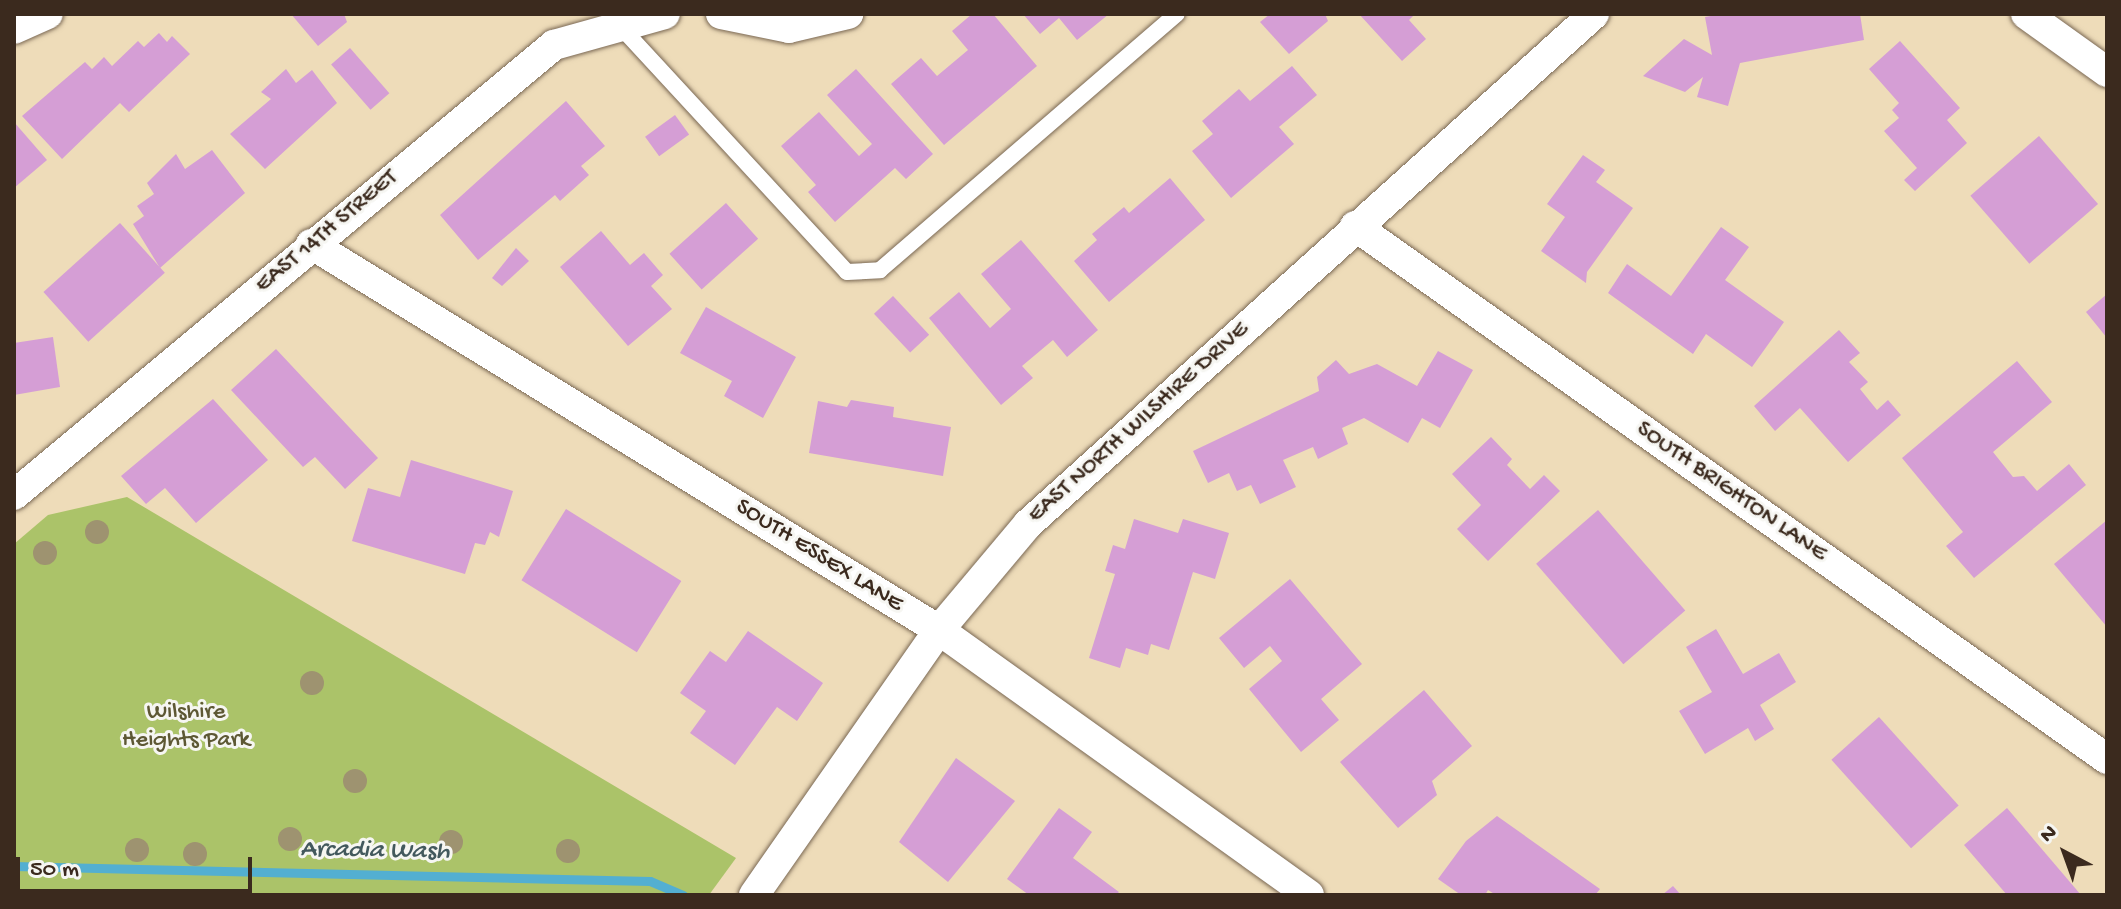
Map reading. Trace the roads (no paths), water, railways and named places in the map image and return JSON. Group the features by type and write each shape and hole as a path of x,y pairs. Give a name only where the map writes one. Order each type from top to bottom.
{"street":[{"path":"14,29 48,14"},
{"name":"EAST 14TH STREET","path":"14,495 311,244 554,45 616,20 665,14"},
{"path":"721,14 789,28 848,14"},
{"name":"EAST NORTH WILSHIRE DRIVE","path":"754,895 939,630 1028,524 1355,226 1594,14"},
{"path":"2026,14 2107,72"},
{"name":"SOUTH BRIGHTON LANE","path":"1355,226 2107,759"},
{"name":"SOUTH ESSEX LANE","path":"311,244 939,630 1309,895"}],"lane":[{"path":"616,20 847,272 880,270 1177,14"}],"waterway":[{"name":"Arcadia Wash","path":"14,866 650,881 683,895"}],"park label":[{"name":"Wilshire Heights Park","path":"186,727"}]}
